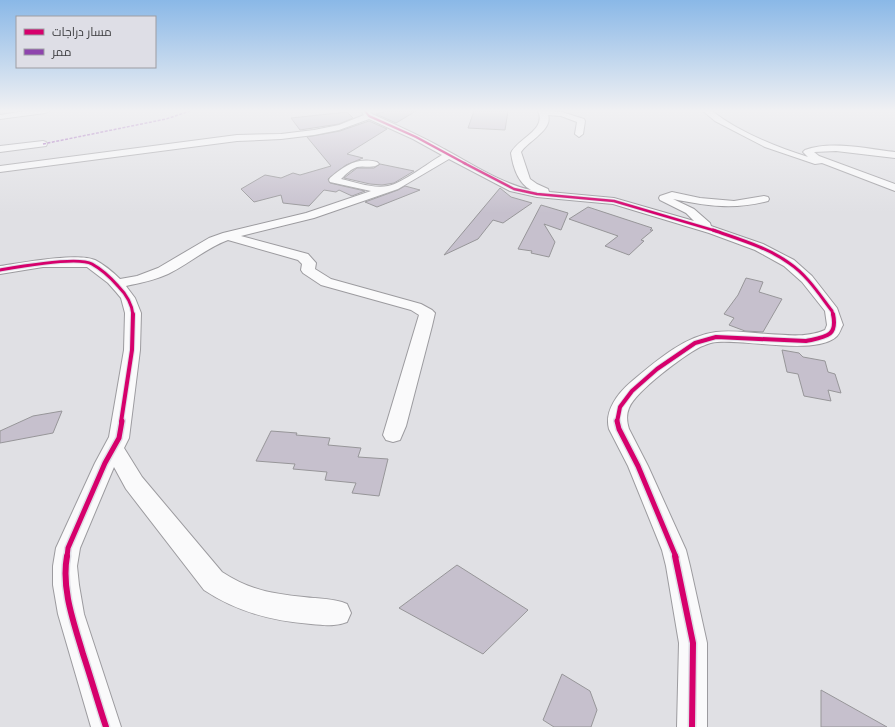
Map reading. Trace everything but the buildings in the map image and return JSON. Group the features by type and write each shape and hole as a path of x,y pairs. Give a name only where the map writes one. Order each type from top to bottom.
{"street":[{"path":"0,149 35,145"},
{"path":"0,169 184,145"},
{"path":"430,145 498,182 514,189 537,194 614,201 713,230 760,246 789,263 807,280 832,311 835,325 831,333 820,338 806,340 716,337 695,343 657,369 632,391 620,407 617,422 619,430 638,466 674,550 678,566 693,643 692,727"},
{"path":"522,145 518,148 516,155 524,179 536,188 560,196"},
{"path":"764,145 786,153 832,165"},
{"path":"895,155 824,148 810,150 808,152 816,158 832,165 895,188"},
{"path":"116,284 141,279 162,271 213,241 227,236 310,216 387,189 399,184 448,155"},
{"path":"374,164 360,162 352,166 334,180 387,189"},
{"path":"713,230 690,211 664,198 672,195 700,201 734,204 764,199"},
{"path":"227,236 303,257 309,263 308,270 326,282 416,307 427,313 423,334 412,364 401,412 393,435"},
{"path":"0,270 37,264 87,262 94,265 116,284 128,298 133,313 132,350 119,438 105,463 68,548 65,566 66,585 71,614 106,727"},
{"path":"113,448 134,483 213,581 225,590 238,597 257,604 338,613"}],"cycle path":[{"path":"430,145 498,182 514,189 537,194 614,201 713,230 759,247 789,263 807,279 832,311 835,325 831,333 820,338 806,341 716,337 695,343 657,369 632,391 620,407 617,423 619,429 638,466 674,550 678,566 693,643 692,727"},
{"path":"0,270 43,263 91,263 113,280 121,289 128,298 133,313 132,350 119,438 105,463 68,548 65,566 66,585 71,614 106,727"}]}
